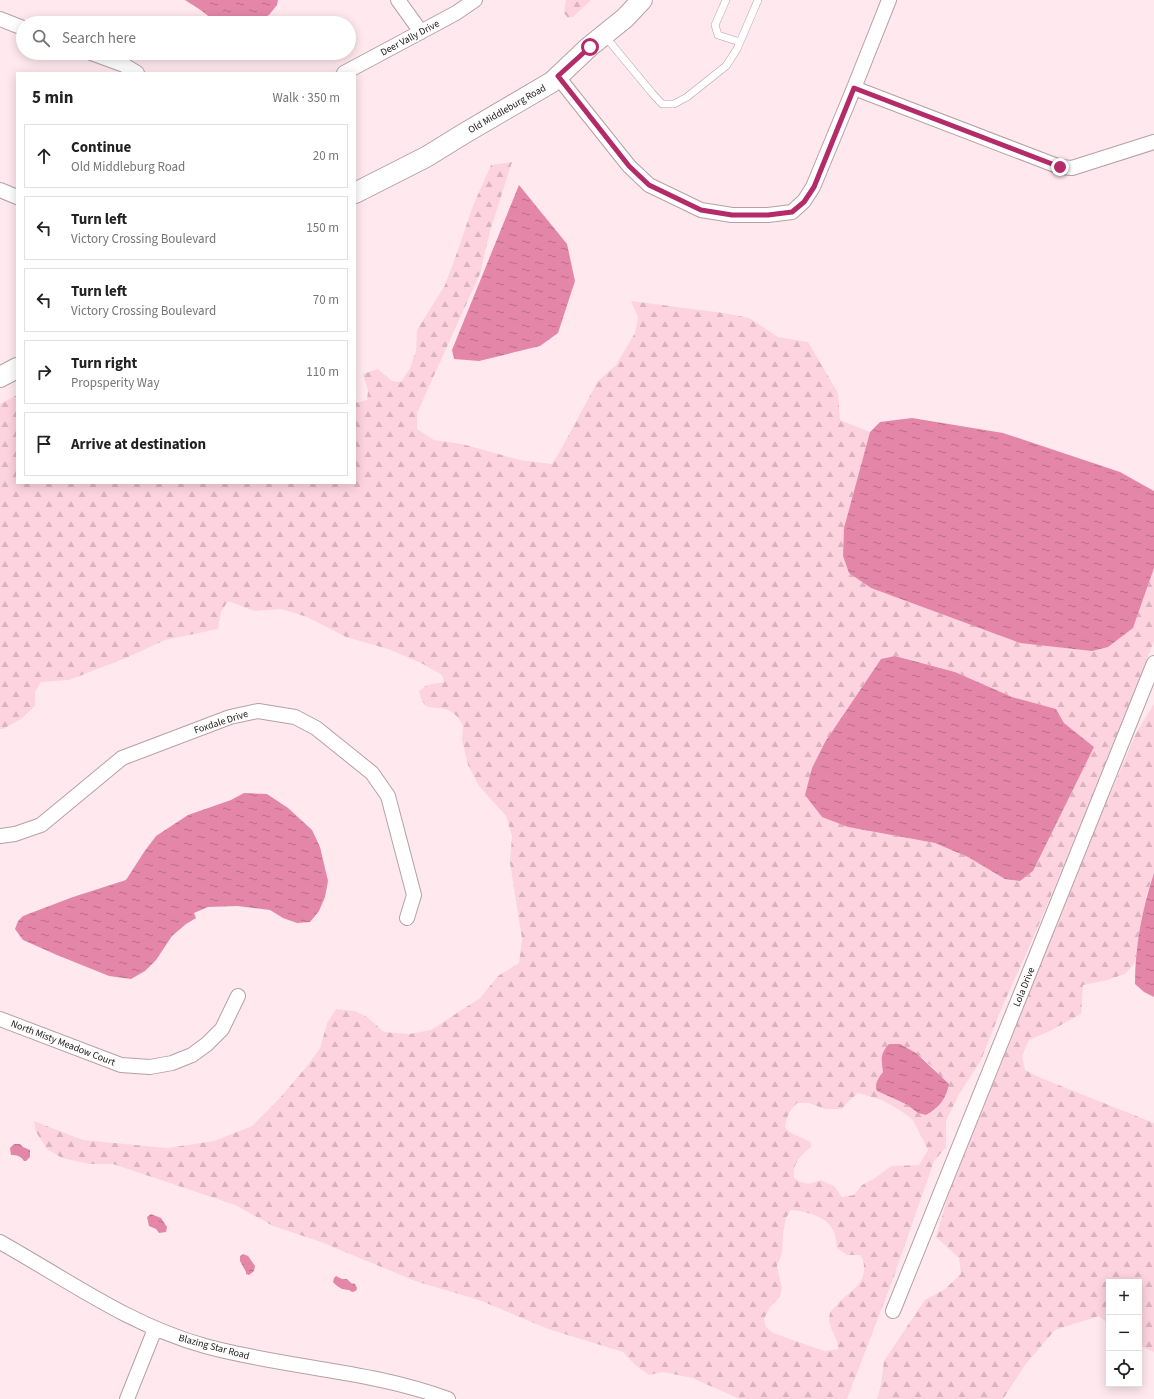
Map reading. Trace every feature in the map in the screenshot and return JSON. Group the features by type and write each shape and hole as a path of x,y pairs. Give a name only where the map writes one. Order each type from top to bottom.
{"main road":[{"name":"Old Middleburg Road","path":"356,192 426,157 552,82 625,18 642,0"},
{"path":"0,377 16,369"}],"street":[{"path":"398,0 421,32"},
{"name":"Deer Vally Drive","path":"346,72 456,13 475,0"},
{"path":"558,76 629,166 649,185 701,210 732,215 768,215 792,212 804,202 814,187 889,0"},
{"path":"0,19 16,25"},
{"path":"110,60 124,65 135,72"},
{"path":"854,88 1060,167 1072,168 1154,142"},
{"path":"0,190 16,196"},
{"name":"Lola Drive","path":"893,1311 1154,663"},
{"name":"Foxdale Drive","path":"0,836 15,834 41,825 122,758 230,717 258,711 295,717 316,728 372,772 388,796 414,895 407,918"},
{"name":"North Misty Meadow Court","path":"0,1018 121,1065 150,1067 172,1063 192,1055 207,1044 222,1029 238,996"},
{"name":"Blazing Star Road","path":"2,1247 115,1310 155,1330 205,1346 247,1356 389,1382 432,1393 448,1399"},
{"path":"127,1399 155,1330"}],"lane":[{"path":"726,0 715,25 718,35 740,42"},
{"path":"604,35 652,94 662,104 674,104 687,97 726,66 740,42 758,0"}],"green space":[{"path":"566,0 591,0 573,17 568,18 564,13"},
{"path":"512,162 490,231 480,274 417,413 417,429 434,440 462,444 520,460 552,464 598,381 616,365 635,333 638,317 631,301 724,313 749,318 778,337 808,342 838,393 840,420 870,432 844,528 843,556 871,588 1020,643 1133,628 1154,568 1154,641 1108,759 981,1060 958,1096 946,1121 946,1147 934,1161 893,1279 847,1399 740,1399 692,1378 663,1372 649,1375 635,1365 623,1352 548,1329 479,1300 415,1281 321,1242 273,1226 235,1205 113,1164 89,1164 62,1158 47,1149 36,1132 34,1121 83,1140 167,1148 214,1141 252,1126 279,1099 320,1048 327,1023 336,1009 355,1011 367,1017 384,1032 409,1034 431,1030 480,998 498,976 519,963 522,939 510,863 512,836 506,816 479,786 468,765 462,740 463,725 458,718 447,710 428,707 421,699 419,691 427,685 444,682 442,675 423,664 388,649 346,637 307,617 281,609 254,611 228,601 221,612 218,629 165,640 126,658 69,680 41,682 35,692 35,706 21,719 3,729 0,729 0,404 16,396 16,484 356,484 356,403 367,400 368,391 363,374 378,369 392,381 401,382 410,368 416,351 417,330 445,285 472,208 491,165","holes":["896,656 955,672 1012,697 1056,709 1064,723 1094,747 1033,871 1020,881 1005,879 968,857 935,843 848,827 812,768 825,742 881,659","900,1044 916,1053 935,1069 946,1095 936,1109 926,1115 918,1113 906,1104 877,1091 878,1080 883,1072 881,1061","858,1093 882,1100 913,1120 928,1150 919,1165 891,1166 875,1178 862,1185 854,1195 842,1197 834,1186 821,1180 807,1184 794,1178 794,1169 796,1164 800,1157 811,1147 811,1142 789,1132 785,1127 792,1109 797,1103 809,1103 825,1109 842,1109","791,1210 809,1213 825,1221 833,1230 837,1248 847,1255 860,1255 863,1260 864,1270 861,1281 830,1313 830,1324 837,1340 838,1349 825,1351 773,1333 766,1327 764,1319 770,1307 780,1297 782,1288 777,1266 782,1253 786,1218"]},
{"path":"1154,704 1154,873 1146,896 1135,963 1125,974 1104,981 1083,985 1081,1014 1050,1031 1029,1040 1022,1056 1025,1070 1041,1078 1154,1123 1154,1352 1142,1346 1142,1279 1106,1279 1106,1322 1099,1316 1055,1330 1025,1365 1003,1399 877,1399 881,1384 884,1361 912,1319 925,1300 945,1289 961,1274 959,1258 936,1237 960,1154 1034,973 1136,733"}],"water":[{"path":"185,0 278,0 277,5 267,16 208,16"},
{"path":"519,185 567,244 575,281 558,333 540,346 479,361 454,359 452,350"},
{"path":"912,418 1003,433 1120,472 1154,491 1154,568 1133,628 1108,647 1092,651 1020,643 871,588 849,573 843,556 844,528 870,432 880,422"},
{"path":"895,656 955,672 1012,697 1056,709 1064,723 1094,747 1033,871 1020,881 1005,879 968,857 935,843 848,827 822,817 805,795 812,768 825,742 881,659"},
{"path":"244,793 267,794 288,808 312,830 320,847 328,881 325,897 319,911 310,922 297,923 283,918 270,910 237,906 208,907 194,913 196,918 172,936 156,960 145,971 131,979 109,976 57,955 23,940 15,929 18,921 23,916 73,897 126,880 156,836 188,815 231,800"},
{"path":"1154,873 1154,997 1144,992 1135,984 1135,970 1140,928"},
{"path":"889,1044 900,1044 916,1053 949,1084 946,1094 941,1102 935,1109 926,1115 918,1113 906,1104 877,1091 877,1083 883,1072 883,1054"},
{"path":"14,1144 20,1144 30,1150 30,1157 26,1161 19,1156 11,1155 10,1148"},
{"path":"151,1214 161,1218 167,1227 166,1232 159,1233 156,1229 149,1226 147,1217"},
{"path":"243,1254 248,1256 255,1266 254,1271 249,1275 246,1274 240,1261 240,1256"},
{"path":"336,1276 342,1279 347,1279 351,1283 355,1284 357,1288 356,1291 352,1292 342,1289 336,1285 333,1282"}],"route":[{"path":"590,47 558,76 564,85 629,166 649,185 701,210 732,215 768,215 792,212 804,202 814,187 854,88 1060,167"}]}
